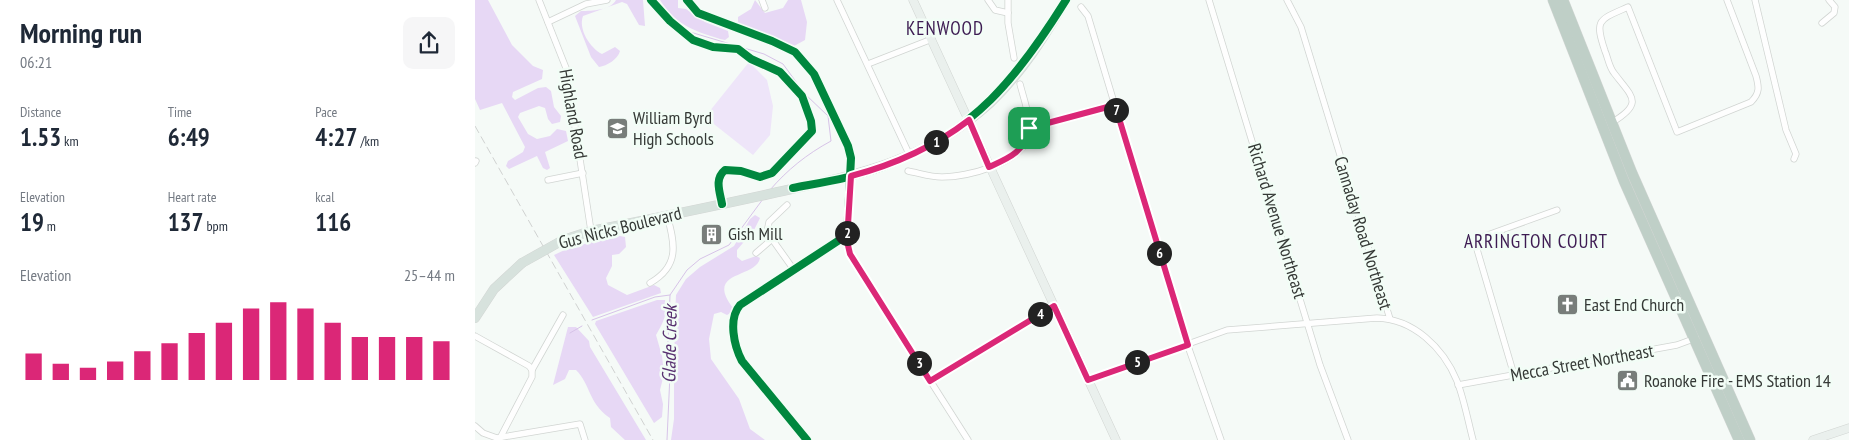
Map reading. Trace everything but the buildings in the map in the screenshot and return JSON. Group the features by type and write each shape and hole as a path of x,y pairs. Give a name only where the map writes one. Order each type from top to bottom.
{"highway":[{"path":"1553,0 1699,337 1739,440"},
{"path":"1563,0 1607,125"},
{"path":"1699,337 1750,440"}],"main road":[{"name":"Gus Nicks Boulevard","path":"475,318 494,290 522,263 563,240 591,231 851,176 910,156 947,136 969,120 1014,78 1034,52 1066,0"}],"street":[{"name":"Highland Road","path":"539,0 566,68 591,231"},
{"path":"548,22 591,1 607,0"},
{"path":"687,0 698,13 782,45 801,57 821,87 848,146 851,176 847,235 848,247 854,261 968,440"},
{"path":"762,0 765,8"},
{"path":"837,0 910,156"},
{"path":"913,0 1115,439"},
{"path":"988,0 996,10 1008,12"},
{"path":"1008,0 1014,58"},
{"name":"Richard Avenue Northeast","path":"1209,0 1329,391 1348,440"},
{"name":"Cannaday Road Northeast","path":"1287,0 1301,27 1390,318 1407,324 1424,336 1449,365 1458,385 1473,440"},
{"path":"1626,0 1677,132 1751,102 1756,97 1759,88 1756,76 1727,0"},
{"path":"1755,0 1786,130 1796,154 1794,159"},
{"path":"1822,23 1834,13 1835,7 1829,0"},
{"path":"1607,125 1629,111 1633,102 1632,95 1612,71 1598,31 1601,21 1628,6"},
{"path":"1081,7 1088,16 1188,345 1221,440"},
{"path":"868,64 932,39"},
{"path":"908,171 931,176 966,174 989,167 1011,157 1020,150 1026,141 1029,128 1020,84"},
{"path":"1029,128 1115,105"},
{"path":"548,180 583,173"},
{"path":"787,205 767,225 767,232 794,270"},
{"path":"1514,375 1476,250 1479,239 1557,210"},
{"path":"650,283 663,274 672,260 674,250 667,215"},
{"path":"807,440 742,361 736,346 735,313 740,305 847,235"},
{"path":"755,253 771,240"},
{"path":"930,381 1054,306"},
{"path":"500,439 532,377 532,370 563,315"},
{"path":"1088,380 1234,329 1390,318"},
{"path":"475,336 529,366 532,370"},
{"name":"Mecca Street Northeast","path":"1458,385 1677,345 1699,337"},
{"path":"475,426 483,432 500,439 580,424 584,439"},
{"path":"1813,440 1849,428"}],"shaded area":[{"path":"475,0 488,0 512,45 533,66 543,70 542,79 513,92 512,97 515,100 538,88 546,87 551,91 554,107 561,116 560,122 552,124 548,119 545,108 539,106 520,113 518,117 528,134 537,139 550,136 557,129 566,131 568,141 545,152 550,168 547,170 543,168 537,156 509,169 506,166 508,161 523,152 525,147 502,103 480,110 475,99"},
{"path":"616,0 643,0 645,26 639,25 627,4 622,2 608,7"},
{"path":"660,0 678,0 678,8 686,9 705,22 728,31 729,37 725,40 720,39 685,26 672,15"},
{"path":"755,0 765,13 783,8 788,0 801,0 807,22 805,40 794,46 738,25 738,17 751,9"},
{"path":"604,8 583,16 582,27 589,43 602,54 615,47 620,51 612,62 599,67 591,57 575,16 581,11"},
{"path":"749,62 767,80 773,106 770,135 753,155 705,117"},
{"path":"755,215 760,218 754,230 737,250 737,257 742,261 756,256 760,258 757,265 728,281 724,287 726,296 733,308 732,312 727,315 721,312 714,314 709,339 711,359 739,399 750,429 765,440 671,440 674,419 674,367 677,355 674,340 676,295 686,279 700,267 734,246 750,219"},
{"path":"620,236 625,237 626,247 619,254 612,255 612,266 606,278 608,285 627,295 654,285 660,288 661,293 593,317 554,255 571,247"},
{"path":"657,300 665,300 666,309 663,323 656,335 662,356 664,374 660,390 663,404 662,417 654,423 595,324 596,321"},
{"path":"568,327 576,327 589,341 590,347 646,440 625,440 611,427 610,418 598,406 576,370 569,370 565,379 553,385"}],"waterway":[{"name":"Glade Creek","path":"657,0 664,14 690,32 764,54 783,64 805,94 828,116 831,141 798,163 770,190"},
{"name":"Glade Creek","path":"667,440 670,374 668,343 670,295 687,270 700,259 729,245 763,199"},
{"path":"592,320 655,297 670,295"},
{"path":"570,333 582,326"}],"railway":[{"path":"475,126 653,440"}],"cycle path":[{"path":"651,0 670,21 693,40 713,47 738,49 751,59 780,72 802,96 811,121 812,131 772,173 760,177 741,171 725,170 719,182 722,204"},
{"path":"687,0 698,13 772,41 795,52 814,74 848,146 851,158 847,235 740,305 736,311 733,325 733,333 742,361 807,440"},
{"path":"793,188 874,170 916,153 944,137 991,100 1011,78 1030,54 1066,0"}],"place":[{"name":"William Byrd High Schools","path":"617,128"},
{"name":"Gish Mill","path":"712,234"},
{"name":"East End Church","path":"1568,305"},
{"name":"Roanoke Fire - EMS Station 14","path":"1628,381"}],"district":[{"name":"KENWOOD","path":"945,28"},
{"name":"ARRINGTON COURT","path":"1536,241"}],"route":[{"path":"1115,105 1188,345 1088,380 1054,306 930,381 850,254 847,241 851,176 865,173 910,156 947,136 969,120 989,167 1016,154 1026,141 1029,128 1115,105"}]}
